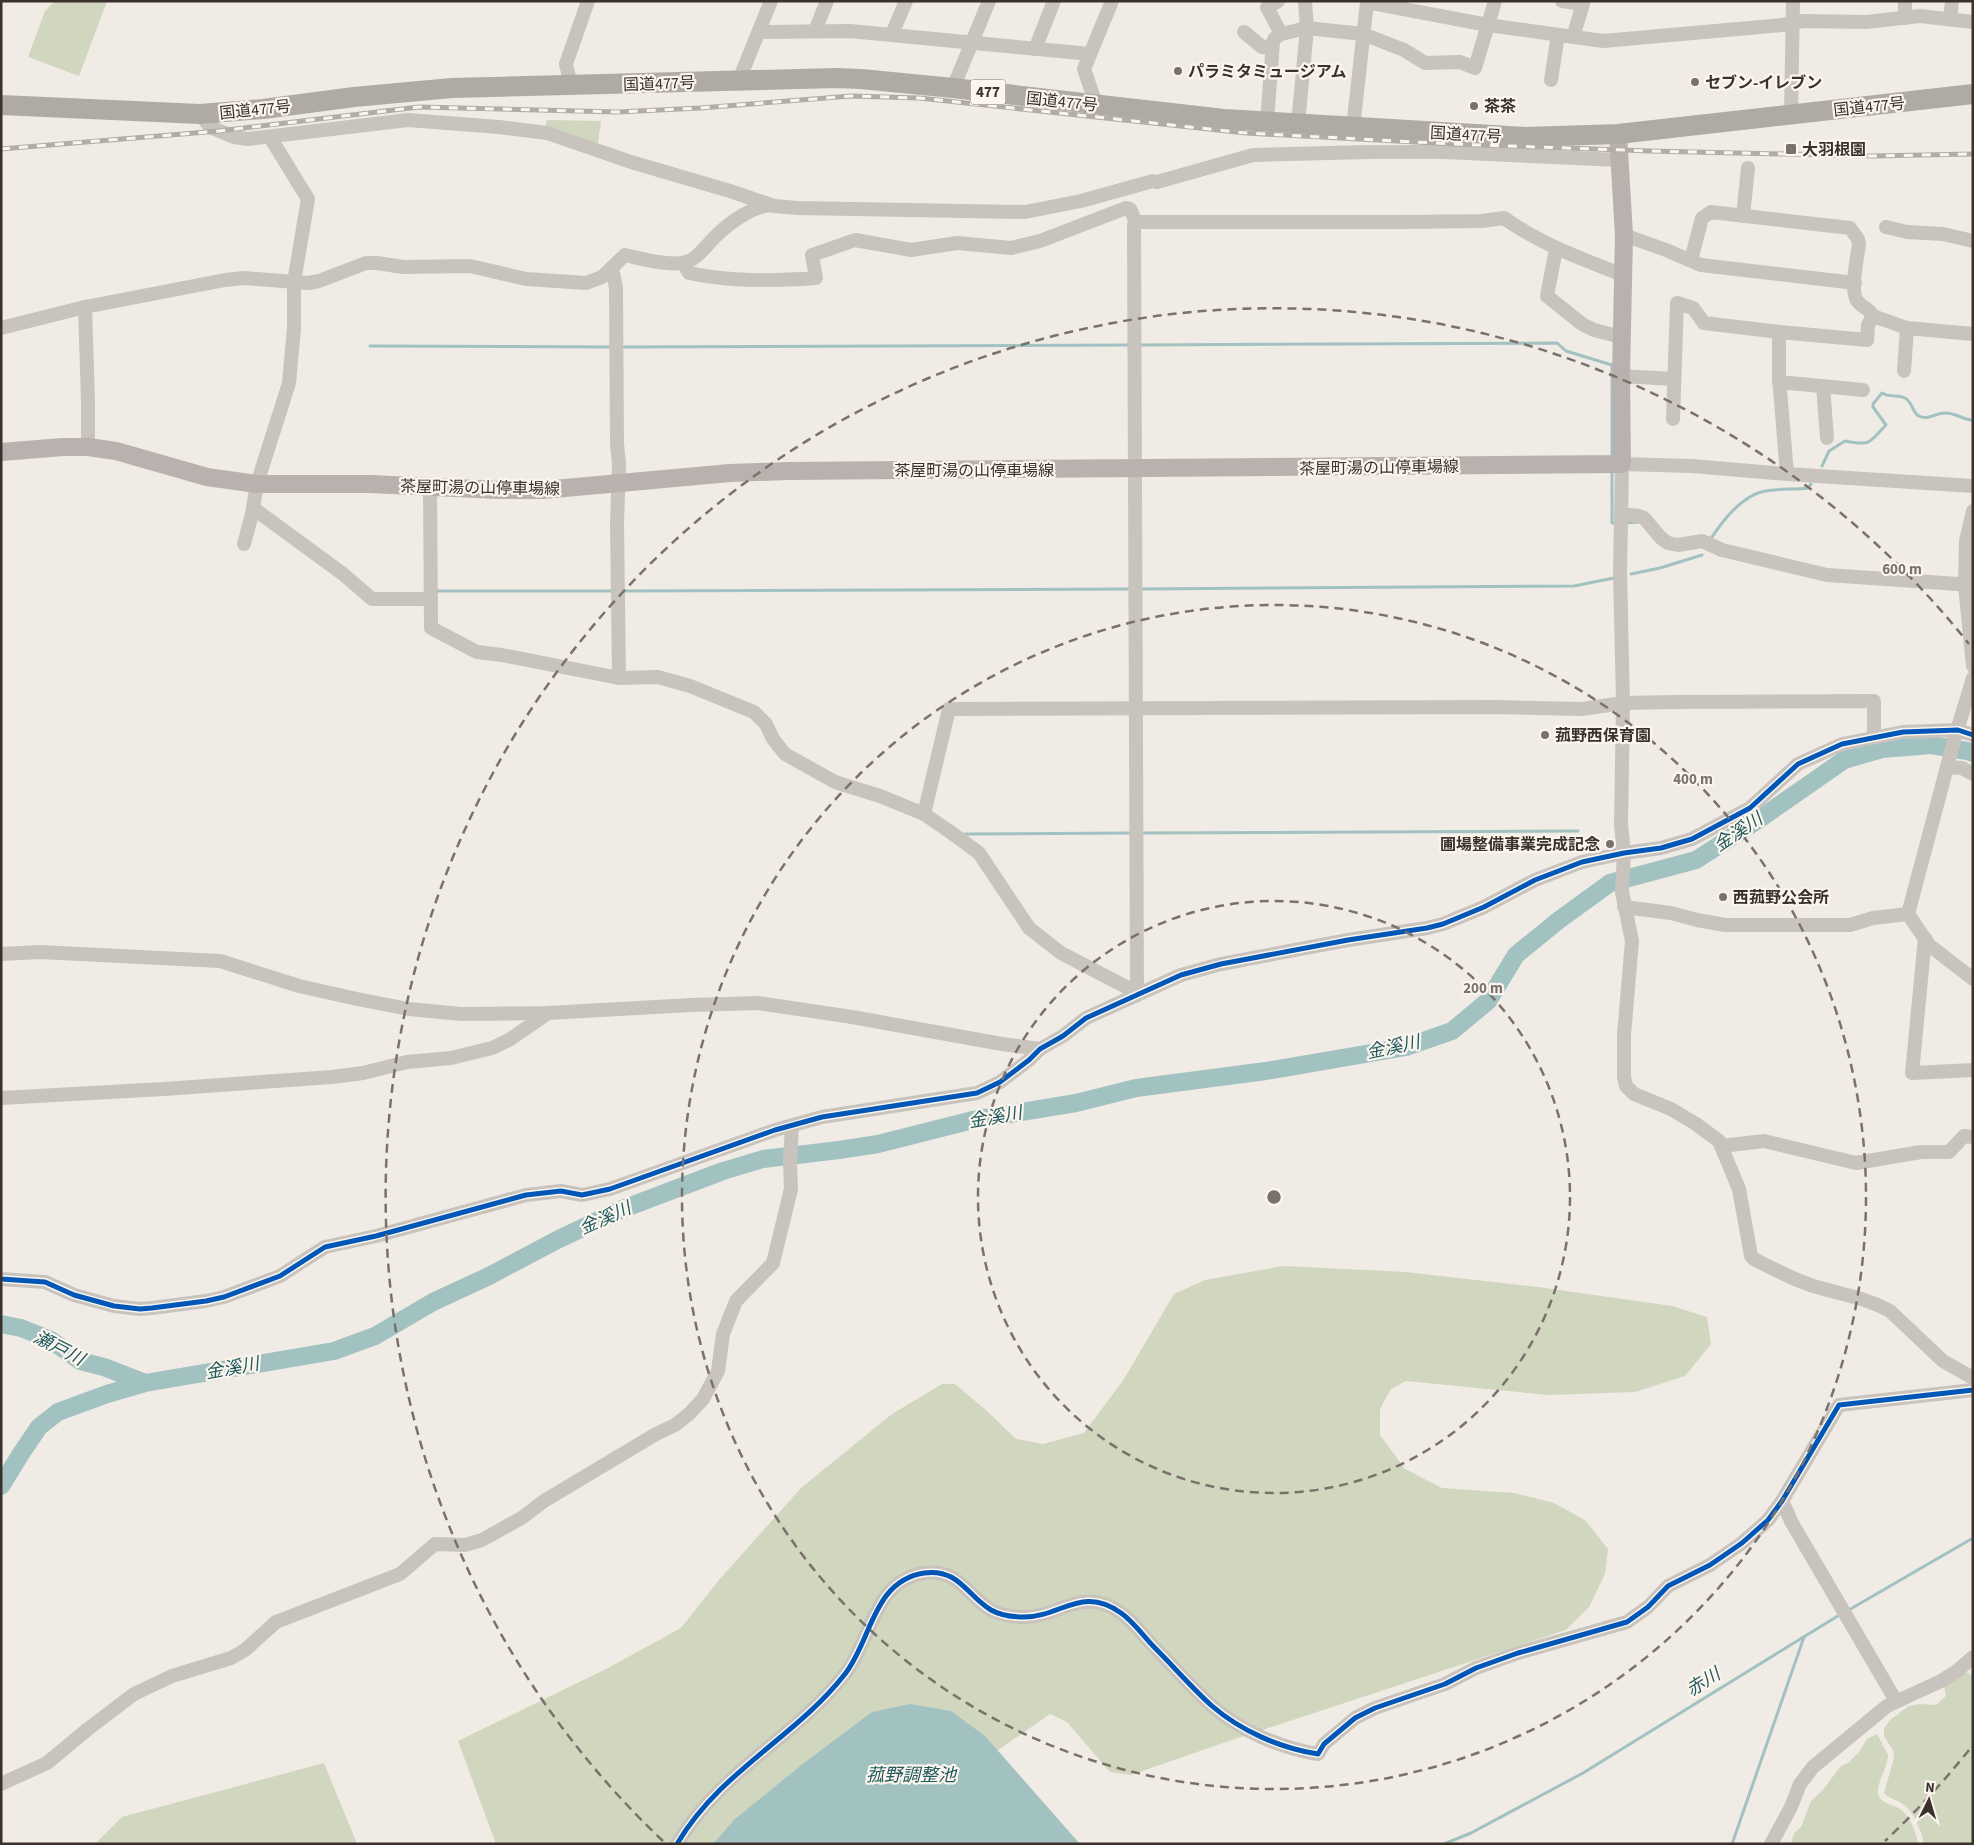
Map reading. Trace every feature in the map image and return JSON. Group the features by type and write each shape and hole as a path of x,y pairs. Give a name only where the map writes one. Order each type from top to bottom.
{"highway":[{"name":"国道477号","path":"1,105 200,114 452,88 739,80 862,79 1267,122 1526,137 1618,134 1973,94"}],"main road":[{"path":"1616,464 1621,376 1624,235 1618,134"},
{"name":"茶屋町湯の山停車場線","path":"1,452 88,447 116,451 221,480 257,484 343,484 543,490 730,473 788,471 1135,470 1616,464"}],"street":[{"path":"570,85 566,64 588,1"},
{"path":"739,80 771,1"},
{"path":"815,30 827,1"},
{"path":"892,34 906,1"},
{"path":"953,88 988,1"},
{"path":"1035,49 1054,1"},
{"path":"1096,104 1084,69 1112,1"},
{"path":"1278,1 1267,7 1281,34"},
{"path":"1298,124 1307,28 1305,1"},
{"path":"1267,122 1272,48 1275,38 1281,34 1307,28 1363,34 1404,50 1425,63 1460,62 1475,68 1495,1"},
{"path":"1562,1 1583,4 1573,37"},
{"path":"1791,115 1793,1"},
{"path":"1905,1 1905,18"},
{"path":"1950,19 1952,1"},
{"path":"1353,128 1365,2 1488,25 1614,42 1792,24 1803,21 1859,22 1920,16 1973,22"},
{"path":"758,32 850,30 1090,54"},
{"path":"1244,32 1262,47 1272,48"},
{"path":"1551,80 1558,35"},
{"path":"200,114 210,127 234,137 248,139 408,120 518,129 563,138 631,162 730,190 770,205 899,212 1024,212 1081,201 1253,155 1445,152 1619,160"},
{"path":"244,544 257,484 289,383 294,328 294,282 308,199 270,136"},
{"path":"1743,216 1748,168"},
{"path":"1,328 85,306 225,280 244,278 308,283 319,281 356,266 372,263 403,267 470,266 526,279 586,283 602,277 625,255 660,262 682,263 696,257 719,233 742,217 770,205"},
{"path":"682,263 689,273 721,278 760,280 816,278 812,255 855,240 912,250 957,244 1011,248 1040,240 1126,208 1130,209 1136,222 1134,225 1134,344 1137,995"},
{"path":"1691,260 1702,218 1712,212 1850,228 1858,239 1853,295 1859,304 1868,307 1873,316 1907,328 1973,334"},
{"path":"1136,222 1405,222 1482,221 1504,218 1526,234 1556,249 1623,275"},
{"path":"1886,227 1907,232 1942,234 1973,241"},
{"path":"1624,235 1701,265 1854,283"},
{"path":"1556,249 1546,296 1582,324 1594,330 1622,337"},
{"path":"612,268 616,288 620,678"},
{"path":"1673,419 1677,303 1693,308 1704,322 1779,332 1867,340 1868,325 1873,316"},
{"path":"85,306 88,447"},
{"path":"1904,371 1907,328"},
{"path":"1779,332 1779,382 1787,474"},
{"path":"1621,376 1674,379"},
{"path":"1779,382 1863,390"},
{"path":"1823,386 1827,438"},
{"path":"1973,486 1692,466 1616,464 1621,520 1621,825 1624,905 1632,941 1624,1035 1624,1077 1626,1086 1641,1098 1670,1110 1696,1124 1719,1141 1739,1189 1751,1256 1754,1259 1802,1282 1865,1299 1890,1311 1943,1361 1973,1378"},
{"path":"430,488 431,628 477,652 502,655 620,678 658,677 690,686 754,712 766,724 773,739 785,754 835,782 880,796 924,814 979,854 1029,928 1061,953 1130,989 1137,995"},
{"path":"253,508 343,574 372,599 431,599"},
{"path":"1973,511 1966,540 1973,666"},
{"path":"1621,520 1639,516 1644,518 1661,538 1668,543 1678,545 1707,544 1722,550 1827,575 1969,585"},
{"path":"1973,678 1947,765 1908,914 1929,945 1973,979"},
{"path":"924,814 949,709 1495,707 1582,709 1622,703 1874,701 1874,736"},
{"path":"1,1279 45,1282 74,1295 124,1308 152,1308 206,1301 224,1297 280,1276 333,1244 376,1236 526,1195 561,1191 582,1195 610,1189 648,1177 715,1150 774,1130 792,1129 822,1117 976,1093 1000,1082 1040,1049 1063,1036 1086,1018 1181,975 1222,964 1443,924 1484,907 1535,880 1582,862 1623,858 1692,839 1750,808 1798,764 1842,744 1874,736 1903,732 1973,735"},
{"path":"1947,765 1962,768 1973,774"},
{"path":"1624,905 1725,925 1850,925 1873,918 1908,914"},
{"path":"1925,938 1912,1073 1973,1070"},
{"path":"1,954 40,952 220,961 299,986 356,1000 409,1009 461,1014 548,1013 758,1003 1040,1049"},
{"path":"1,1098 164,1090 363,1073 407,1062 451,1058 492,1048 509,1040 548,1013"},
{"path":"1,1784 47,1763 134,1694 172,1676 231,1658 245,1650 276,1622 400,1574 435,1544 465,1545 482,1540 656,1434 675,1425 689,1414 703,1399 718,1371 723,1334 736,1301 773,1263 791,1190 792,1129"},
{"path":"1722,1146 1764,1141 1856,1163 1921,1152 1945,1153 1953,1149 1964,1136 1973,1137"},
{"path":"677,1844 694,1818 722,1787 833,1690 860,1651 880,1603 887,1593 895,1585 916,1575 934,1572 957,1580 993,1611 1016,1617 1027,1617 1077,1602 1088,1601 1110,1607 1128,1618 1192,1688 1214,1708 1238,1724 1272,1742 1318,1754 1324,1744 1355,1718 1375,1708 1445,1684 1476,1668 1518,1653 1627,1622 1648,1607 1668,1586 1710,1565 1742,1543 1768,1520 1782,1501 1839,1405 1973,1390"},
{"path":"1782,1501 1792,1524 1896,1702"},
{"path":"1771,1844 1791,1807 1800,1784 1810,1771 1887,1706 1941,1681 1957,1671 1973,1657"}],"green space":[{"path":"55,1 107,1 79,76 28,57 45,11"},
{"path":"547,120 601,121 598,143 544,131"},
{"path":"1283,1266 1406,1272 1538,1287 1672,1306 1707,1317 1711,1344 1685,1376 1635,1392 1548,1395 1406,1381 1391,1389 1380,1409 1380,1435 1405,1469 1442,1488 1514,1493 1554,1503 1585,1520 1608,1549 1605,1574 1589,1607 1566,1630 1131,1775 1110,1772 1067,1722 1050,1714 991,1755 833,1844 496,1844 458,1741 606,1669 681,1628 719,1580 801,1488 892,1414 942,1384 955,1384 1016,1439 1043,1444 1084,1433 1124,1379 1174,1294 1205,1280"},
{"path":"1964,1673 1969,1673 1973,1678 1973,1844 1924,1844 1919,1828 1908,1808 1884,1793 1894,1758 1893,1750 1884,1736 1884,1729 1890,1720 1909,1706 1920,1704 1936,1705 1946,1696 1944,1686"},
{"path":"1877,1734 1888,1755 1878,1788 1879,1797 1884,1802 1904,1812 1914,1829 1918,1844 1791,1844 1794,1833 1801,1827 1811,1801 1822,1791 1841,1766 1848,1763 1860,1751 1867,1739"},
{"path":"324,1763 357,1844 95,1844 122,1817"}],"water":[{"name":"菰野調整池","path":"910,1704 951,1711 985,1736 1080,1844 713,1844 735,1819 804,1763 872,1712"}],"waterway":[{"path":"1139,345 1557,343 1566,351 1612,365 1612,459"},
{"path":"624,347 1131,345"},
{"path":"370,346 611,347"},
{"path":"1822,466 1829,451 1845,441 1869,442 1886,425 1873,407 1873,404 1882,393 1905,398 1910,402 1917,415 1922,417 1946,413 1973,420"},
{"path":"1612,470 1612,523 1618,523"},
{"path":"1710,540 1732,512 1753,495 1772,490 1808,488 1811,484"},
{"path":"1624,523 1640,522"},
{"path":"1631,574 1660,568 1702,555"},
{"path":"1142,589 1574,586 1614,578"},
{"path":"623,591 1129,589"},
{"path":"437,591 614,591"},
{"name":"金溪川","path":"1,1486 39,1427 58,1412 107,1394 145,1383 334,1351 375,1336 433,1302 620,1210 723,1171 763,1159 878,1144 973,1120 1076,1103 1136,1088 1266,1071 1406,1047 1452,1031 1488,1001 1516,955 1559,920 1610,883 1696,860 1758,820 1844,760 1882,749 1931,745 1973,753"},
{"path":"1140,833 1578,831"},
{"path":"965,834 1131,833"},
{"name":"瀬戸川","path":"1,1324 21,1328 51,1340 80,1361 104,1367 145,1383"},
{"name":"赤川","path":"1847,1611 1973,1538"},
{"name":"赤川","path":"1444,1844 1471,1833 1583,1773 1841,1614"},
{"path":"1732,1844 1804,1637"}],"railway":[{"path":"1,149 219,131 419,107 618,112 700,108 851,96 919,98 1246,133 1453,144 1873,156 1973,154"}],"cycle path":[{"path":"1,1279 45,1282 74,1295 114,1306 140,1309 206,1301 224,1297 280,1276 325,1247 376,1236 526,1195 561,1191 582,1195 610,1189 775,1130 822,1117 977,1093 1000,1082 1040,1049 1063,1036 1086,1018 1181,975 1221,964 1443,924 1484,907 1535,880 1582,862 1624,853 1661,848 1692,839 1750,808 1798,764 1842,744 1903,732 1958,730 1973,735"},
{"path":"677,1844 695,1818 715,1795 804,1717 845,1674 862,1645 884,1599 894,1587 907,1578 924,1573 946,1575 962,1584 991,1610 1012,1616 1037,1616 1083,1602 1107,1605 1130,1621 1197,1692 1223,1715 1248,1731 1275,1743 1318,1754 1324,1744 1355,1718 1375,1708 1445,1684 1476,1668 1518,1653 1627,1622 1648,1607 1668,1586 1710,1565 1742,1543 1768,1520 1782,1501 1839,1405 1973,1390"}],"place":[{"name":"パラミタミュージアム","path":"1178,71"},
{"name":"セブン-イレブン","path":"1695,82"},
{"name":"茶茶","path":"1474,106"},
{"name":"大羽根園","path":"1791,149"},
{"name":"菰野西保育園","path":"1545,735"},
{"name":"圃場整備事業完成記念","path":"1610,844"},
{"name":"西菰野公会所","path":"1723,897"}]}
